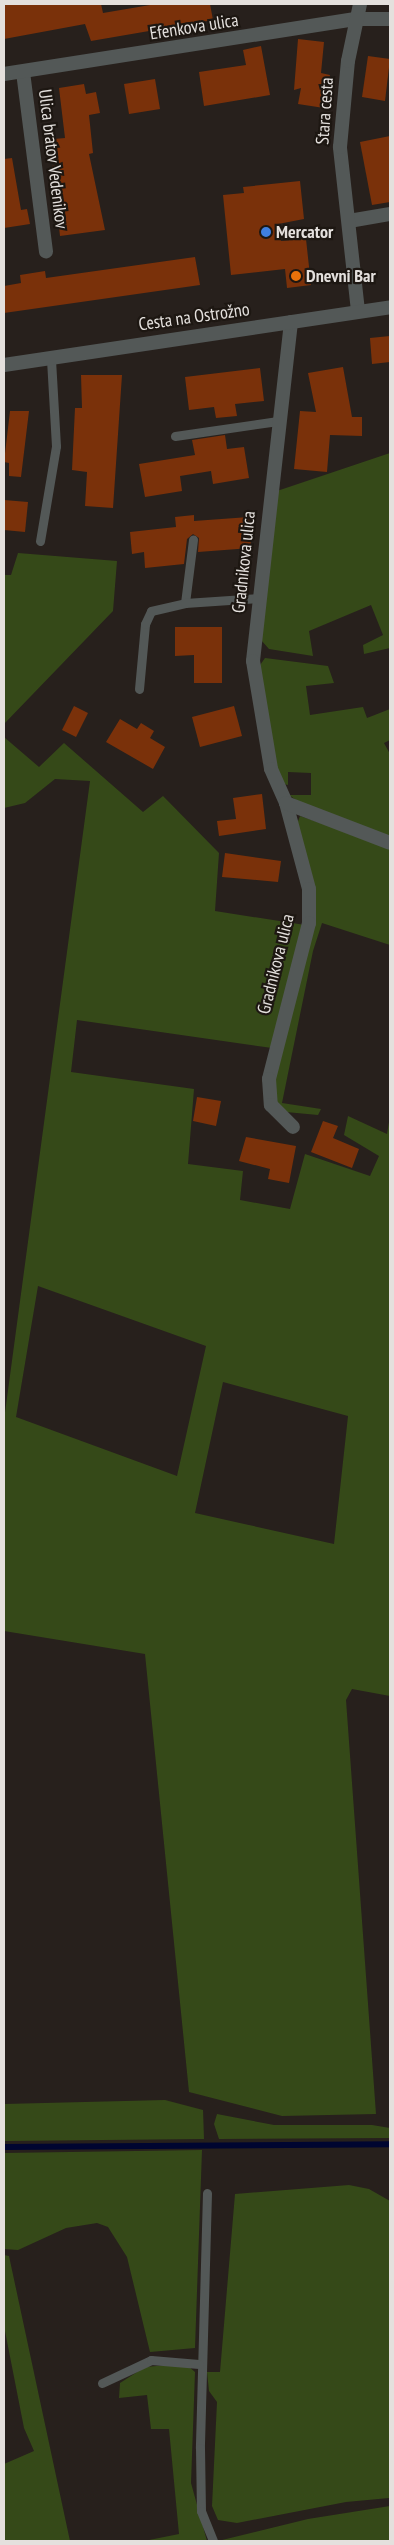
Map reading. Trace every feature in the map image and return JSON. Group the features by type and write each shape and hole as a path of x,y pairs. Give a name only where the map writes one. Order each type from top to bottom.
{"street":[{"name":"Stara cesta","path":"358,311 340,147 348,61 360,4"},
{"name":"Efenkova ulica","path":"4,74 357,19 390,18"},
{"name":"Ulica bratov Vedenikov","path":"23,72 46,252"},
{"path":"349,221 390,214"},
{"name":"Cesta na Ostrožno","path":"4,365 390,307"},
{"name":"Gradnikova ulica","path":"291,322 278,421 259,598 255,687 271,769 286,802 309,890 309,923 273,1054 268,1097 278,1115 293,1127"},
{"path":"286,802 390,843"}],"lane":[{"path":"40,541 56,446 51,358"},
{"path":"175,436 278,421"},
{"path":"185,603 193,540"},
{"path":"139,689 147,617 156,607 259,598"},
{"path":"207,2193 199,2364 201,2511 213,2541"},
{"path":"102,2383 151,2360 199,2364"}],"green space":[{"path":"390,453 390,648 364,654 363,645 383,635 371,605 309,631 313,656 269,649 261,640 277,491"},
{"path":"18,553 117,561 113,611 4,724 4,575 11,575"},
{"path":"265,658 328,666 334,683 306,686 310,715 363,707 367,718 390,709 390,740 384,743 390,754 390,840 306,807 289,795 311,795 311,773 288,772 288,785 284,784 275,765 258,668"},
{"path":"4,737 39,767 64,743 143,812 163,796 219,853 215,911 305,925 272,1048 77,1020 71,1072 194,1089 188,1164 243,1171 240,1200 290,1209 305,1154 370,1176 379,1156 344,1135 348,1116 387,1134 390,1116 390,1696 352,1689 346,1700 376,2114 282,2116 189,2092 145,1654 4,1631 4,1420 90,781 55,779 25,803 4,808","holes":["38,1286 206,1346 177,1476 16,1417","223,1382 348,1416 334,1544 195,1513"]},
{"path":"300,816 390,847 390,945 322,923 313,951 282,1103 321,1109 318,1115 286,1112 275,1099 275,1062 314,924 297,824"},
{"path":"165,2100 203,2110 204,2139 4,2141 4,2104"},
{"path":"217,2114 274,2125 372,2125 390,2128 390,2138 219,2139 214,2124"},
{"path":"202,2150 195,2348 150,2352 127,2257 108,2227 97,2223 66,2228 18,2250 4,2249 4,2153"},
{"path":"349,2185 369,2189 390,2201 390,2506 389,2498 346,2502 237,2523 218,2520 212,2506 217,2402 209,2391 207,2372 220,2372 235,2194"},
{"path":"4,2255 9,2256 70,2541 4,2541 4,2464 34,2451 24,2428 4,2326"},
{"path":"188,2366 195,2372 191,2483 207,2541 144,2541 179,2534 169,2429 151,2429 147,2395 119,2398 120,2383 145,2367"},
{"path":"390,2506 390,2541 218,2541 308,2519"}],"building":[{"path":"4,4 101,4 103,13 156,4 210,4 213,20 91,41 85,24 4,39"},
{"path":"298,39 324,42 321,73 330,75 324,108 298,104 301,88 294,90"},
{"path":"261,46 270,95 204,106 199,72 246,65 243,50"},
{"path":"368,56 390,59 385,101 362,97"},
{"path":"155,79 160,109 129,114 124,84"},
{"path":"84,84 86,94 96,92 100,113 89,115 93,153 89,154 105,230 60,236 52,166 57,165 54,139 65,138 59,88"},
{"path":"390,136 390,202 372,205 360,142"},
{"path":"12,158 21,210 27,209 30,224 4,228 4,159"},
{"name":"Mercator","path":"300,181 304,219 278,224 281,241 306,239 311,285 287,288 285,269 231,275 223,195 244,193 243,187"},
{"path":"195,257 200,285 4,313 4,286 21,283 20,275 45,271 46,278"},
{"path":"390,336 390,362 372,364 370,338"},
{"path":"343,367 352,417 362,417 362,436 330,435 327,472 294,469 300,411 316,412 308,373"},
{"path":"260,368 264,401 235,404 237,416 216,418 214,407 189,410 185,377"},
{"path":"81,375 122,375 113,508 85,506 87,472 72,470 75,408 82,408"},
{"path":"10,411 29,411 21,477 9,476 9,463 4,462"},
{"path":"225,435 227,449 244,447 249,478 213,484 211,471 180,476 182,491 145,497 139,464 195,455 192,440"},
{"path":"4,500 28,502 25,532 4,530"},
{"path":"194,515 194,521 249,517 251,548 198,552 199,538 193,534 187,539 184,564 145,568 144,552 132,554 130,532 176,527 175,517"},
{"path":"175,627 222,627 222,683 194,683 194,655 175,656"},
{"path":"74,706 88,713 76,737 62,730"},
{"path":"234,706 242,736 200,747 192,717"},
{"path":"120,719 137,729 141,723 154,731 150,738 165,747 153,769 106,742"},
{"path":"262,794 266,829 219,836 217,821 236,819 233,798"},
{"path":"225,853 281,861 278,882 222,877"},
{"path":"197,1097 221,1101 216,1126 193,1121"},
{"path":"323,1121 338,1126 333,1138 359,1149 352,1168 311,1152"},
{"path":"246,1137 296,1146 289,1183 268,1179 270,1169 239,1161"}],"waterway":[{"path":"4,2147 390,2144"}],"place":[{"name":"Mercator","path":"266,232"},
{"name":"Dnevni Bar","path":"296,276"}]}
